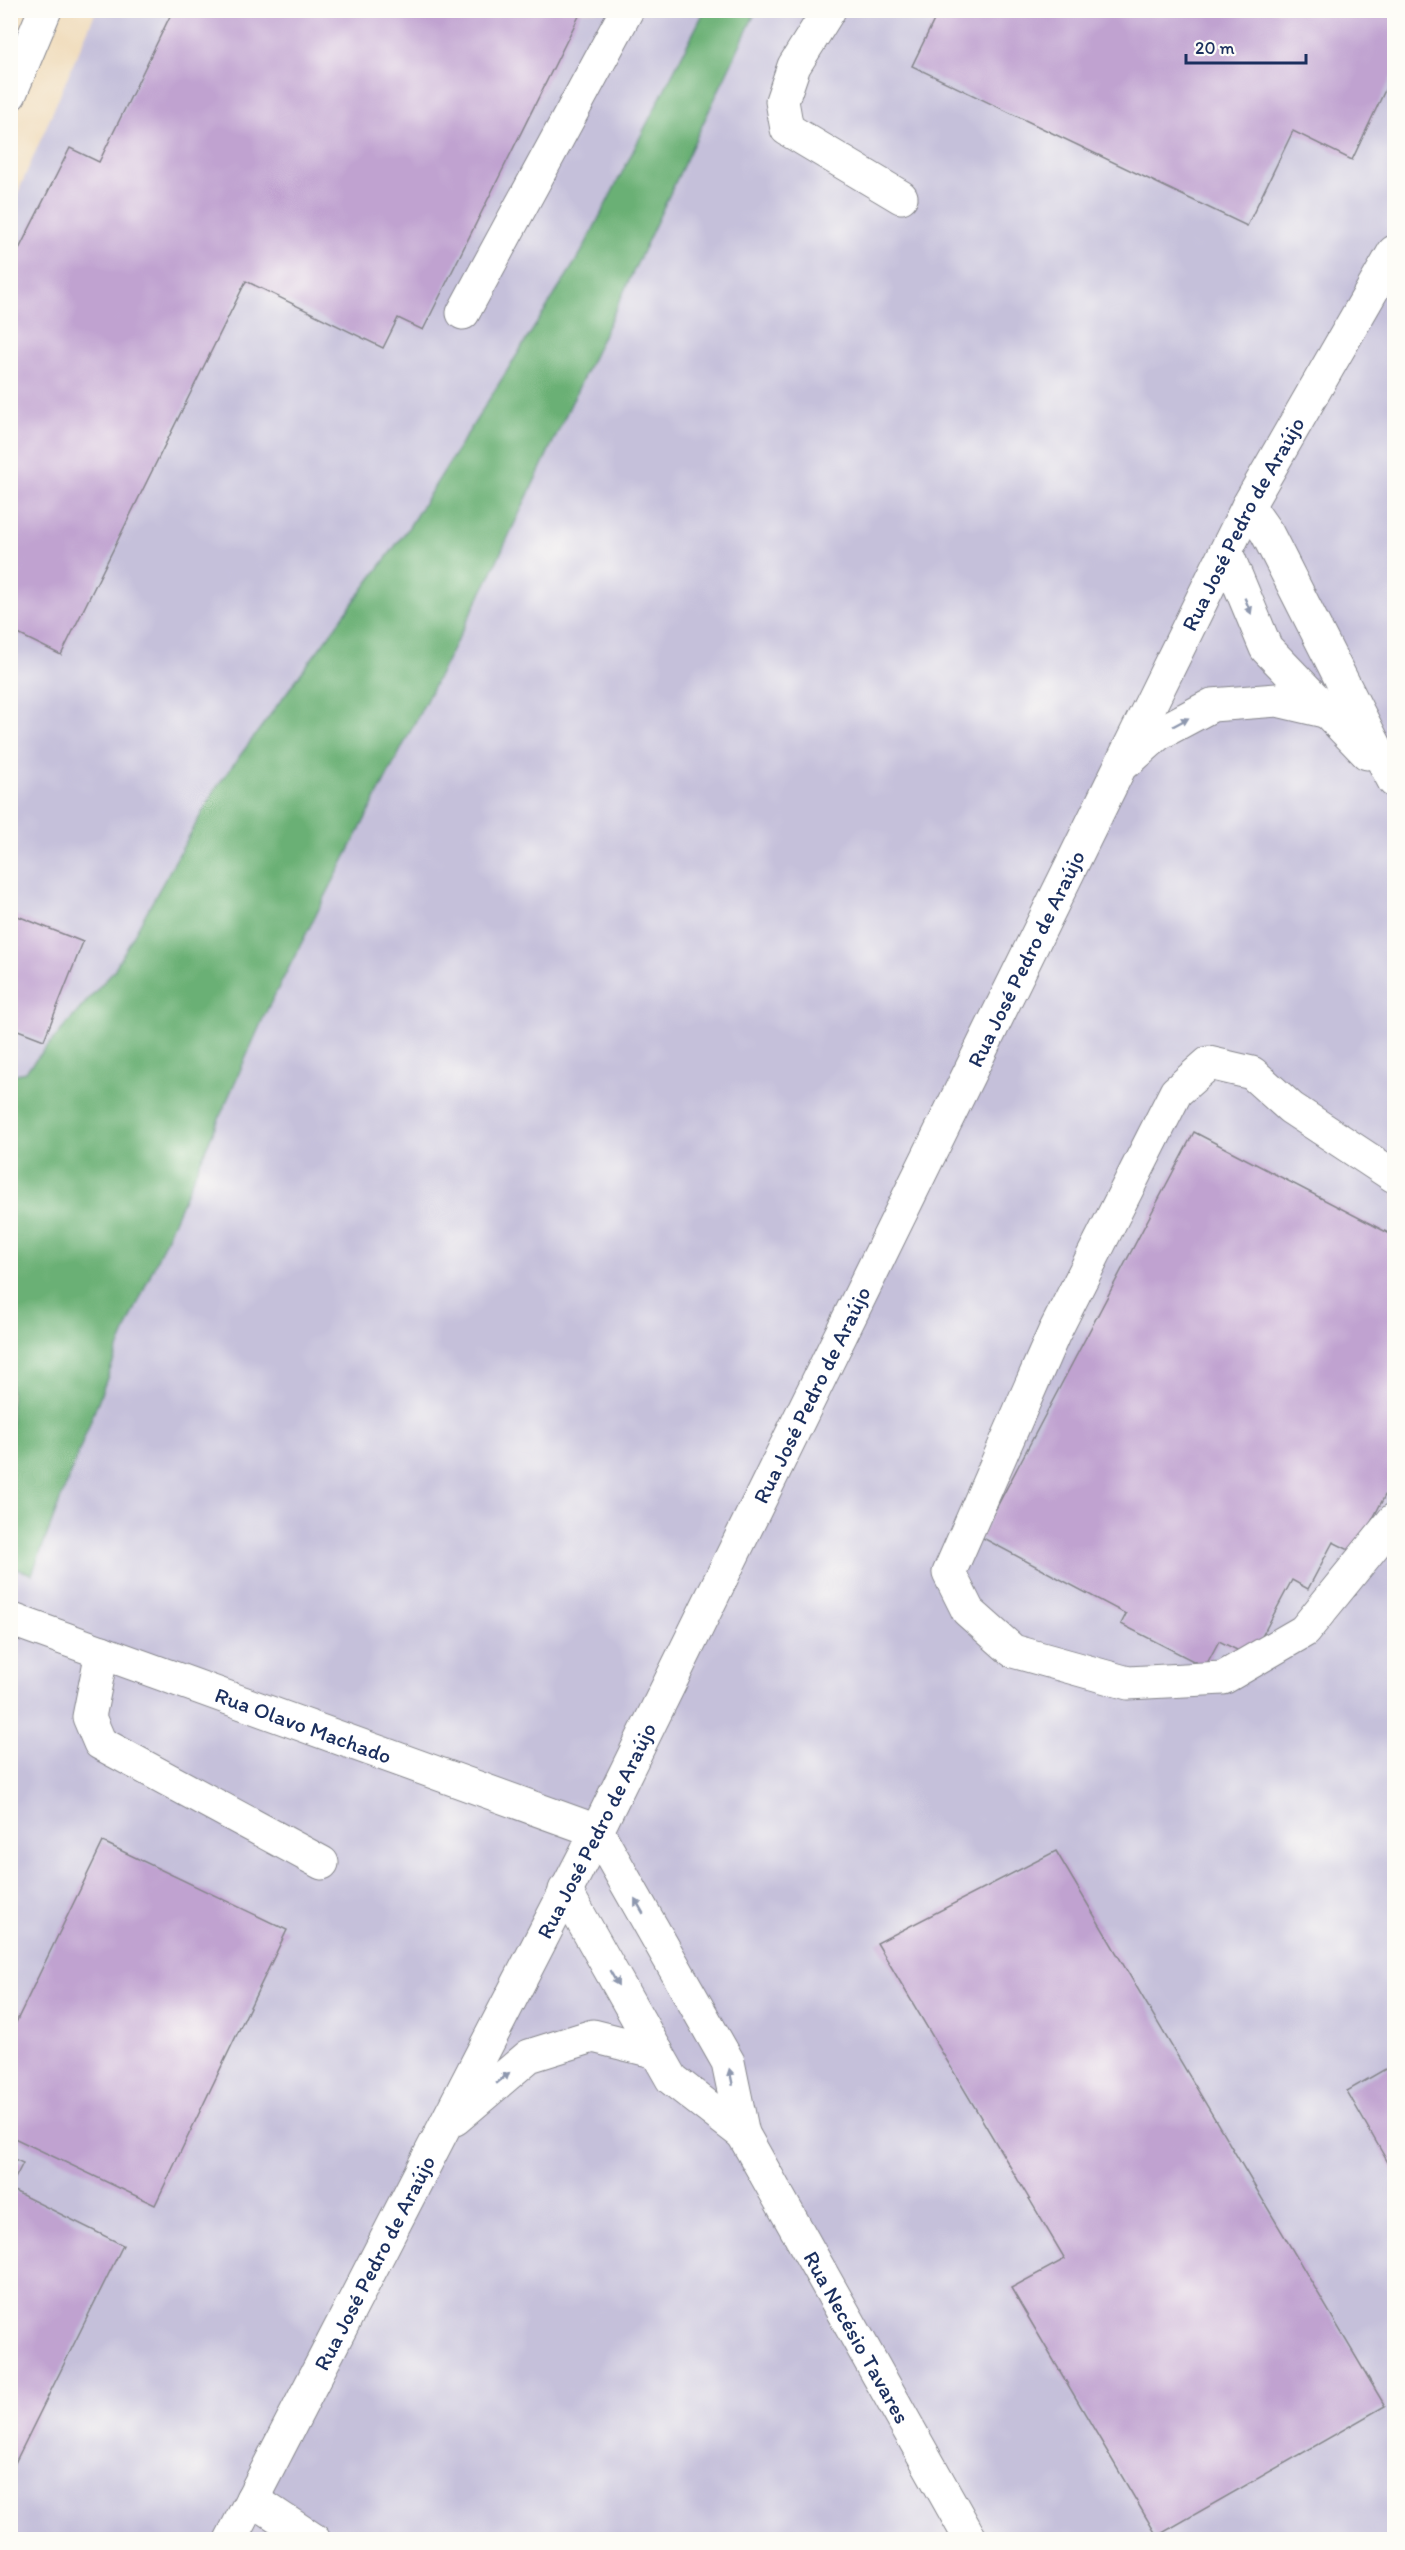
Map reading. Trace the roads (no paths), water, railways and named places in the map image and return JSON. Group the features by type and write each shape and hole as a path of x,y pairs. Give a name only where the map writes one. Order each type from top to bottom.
{"street":[{"path":"10,94 45,10"},
{"path":"463,312 627,10"},
{"path":"828,10 794,66 782,101 787,129 901,197"},
{"name":"Rua José Pedro de Araújo","path":"231,2540 564,1890 597,1832 1248,506 1395,252"},
{"path":"1248,506 1267,533 1391,774"},
{"path":"1226,552 1266,648 1362,748 1391,774"},
{"path":"1118,769 1158,734 1212,705 1278,700 1328,712"},
{"path":"1395,1176 1291,1108 1252,1072 1209,1063 1176,1092 1054,1333 949,1573 968,1611 1013,1651 1128,1683 1223,1678 1304,1631 1395,1520"},
{"name":"Rua Olavo Machado","path":"10,1619 597,1832"},
{"path":"102,1652 89,1718 100,1743 322,1863"},
{"name":"Rua Necésio Tavares","path":"597,1832 728,2062 743,2134 971,2540"},
{"name":"Rua Necésio Tavares","path":"564,1890 672,2079 743,2134"},
{"path":"442,2129 529,2056 593,2036 657,2052"},
{"path":"252,2499 314,2540"}]}
